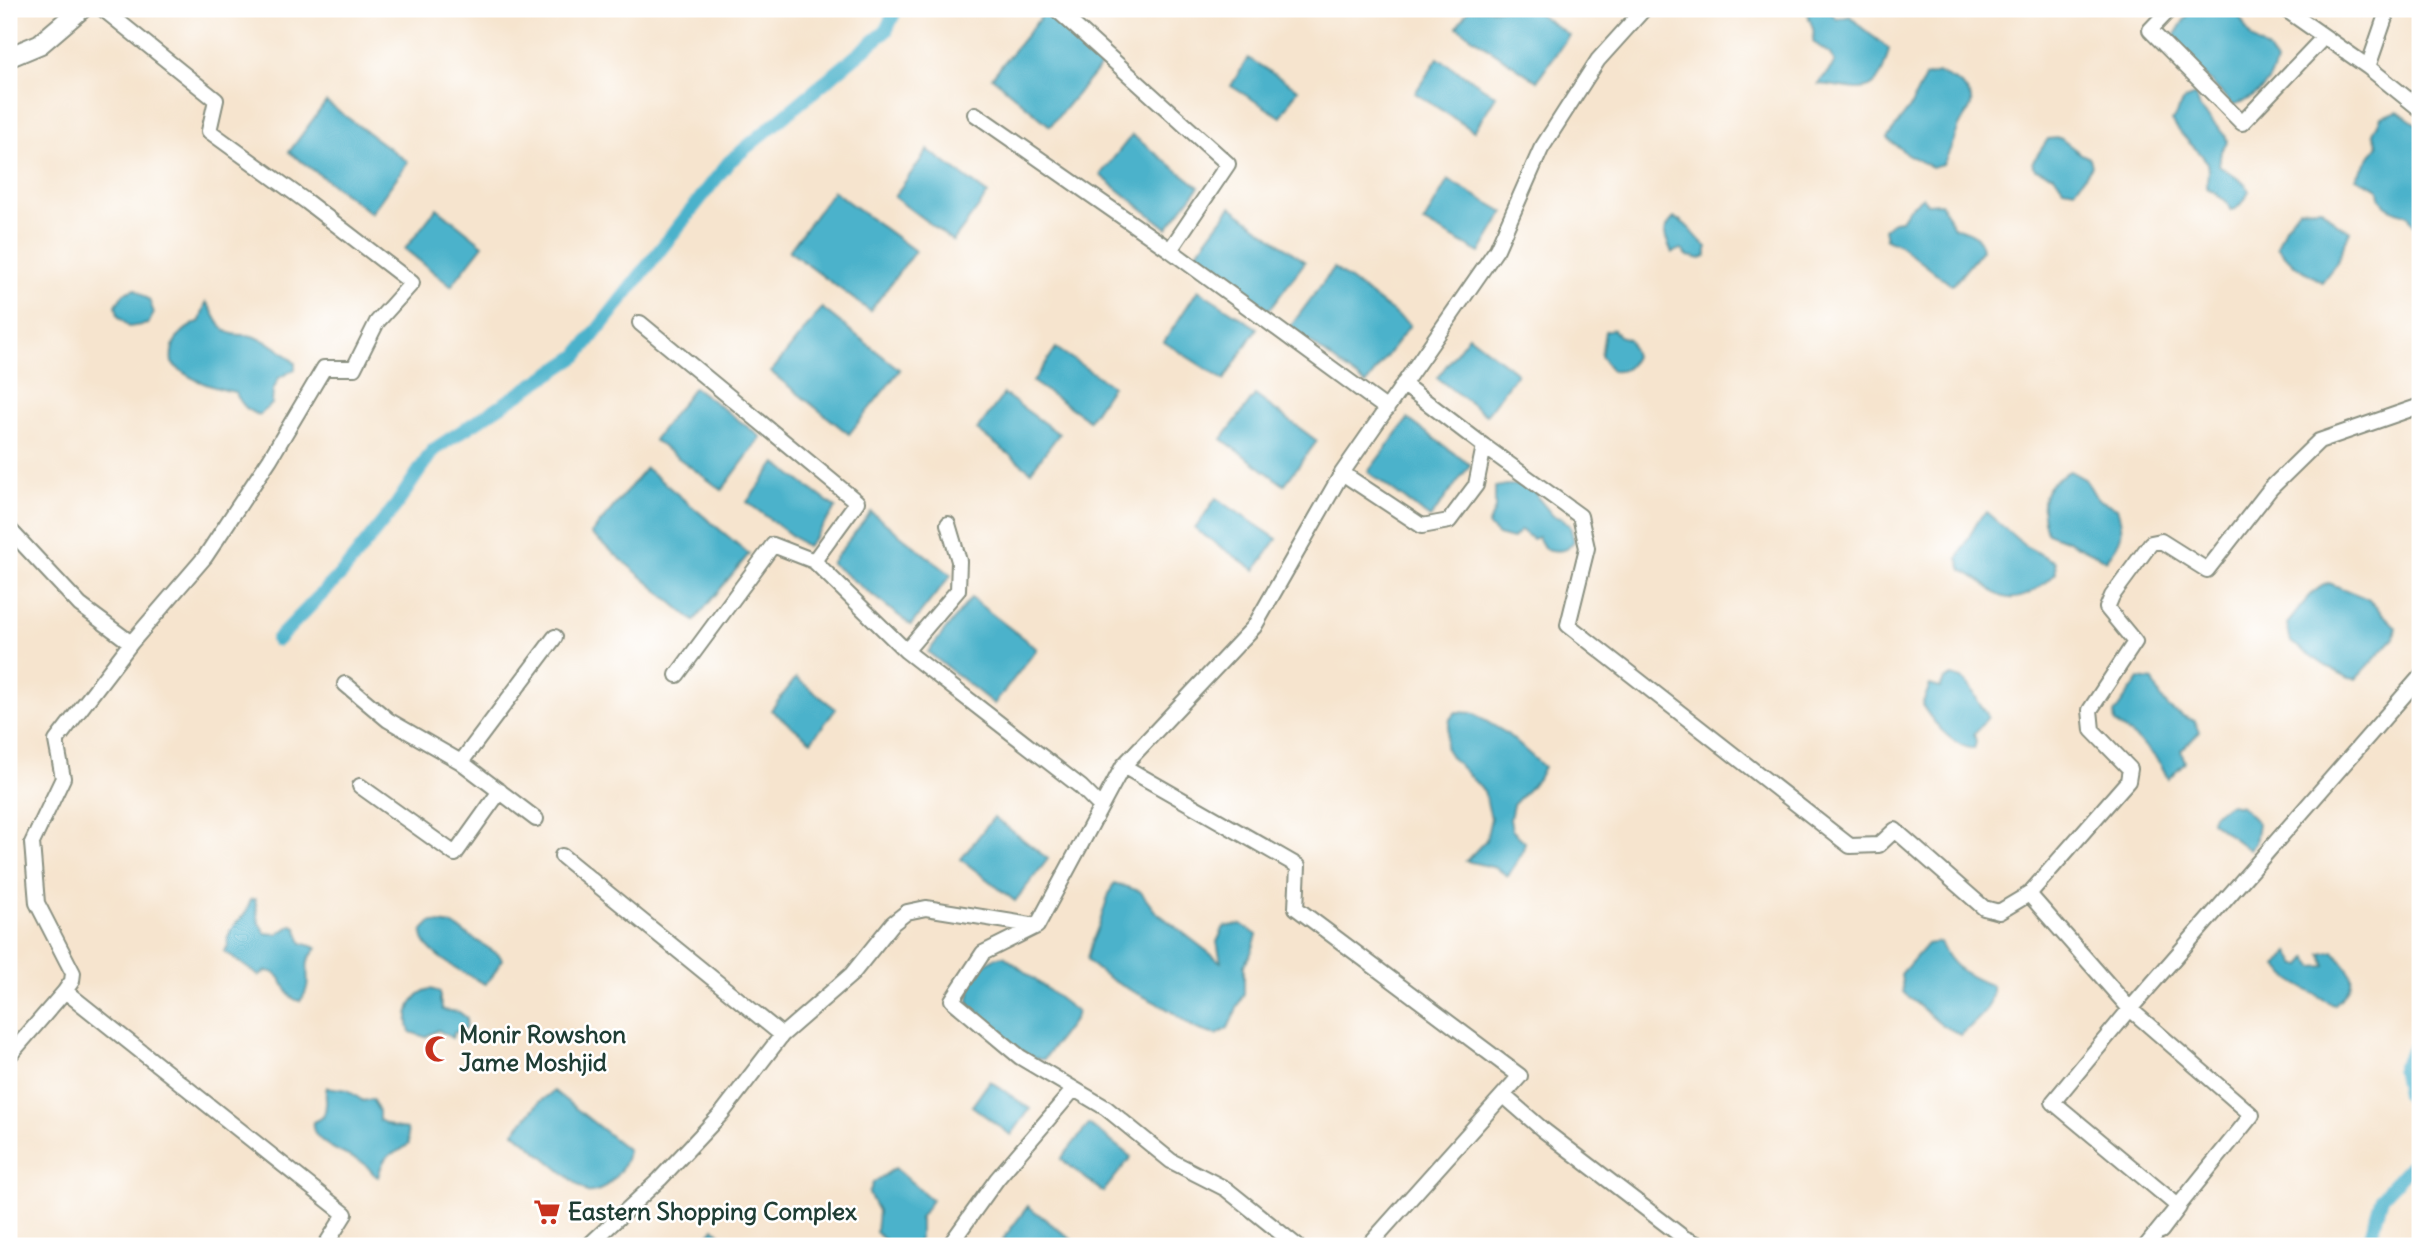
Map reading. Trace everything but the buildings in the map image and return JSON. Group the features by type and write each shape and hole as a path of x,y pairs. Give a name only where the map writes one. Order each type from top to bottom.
{"street":[{"path":"9,57 40,44 81,9"},
{"path":"9,1056 72,981 73,972 37,903 32,843 63,778 56,741 131,643 212,547 270,459 324,368 354,369 377,322 412,283 209,131 216,100 103,9"},
{"path":"1056,9 1228,164 1170,250"},
{"path":"1297,1246 1226,1189 1171,1161 1106,1108 1020,1057 952,1000 983,953 1037,926 1123,766 1254,626 1342,473 1497,249 1541,149 1598,60 1644,9"},
{"path":"2169,9 2150,30 2242,123 2325,37"},
{"path":"2285,9 2368,67 2420,109"},
{"path":"2368,67 2388,9"},
{"path":"975,114 1170,250 1387,410"},
{"path":"640,323 857,502 814,561"},
{"path":"1403,384 1580,516 1587,548 1568,625 1850,846 1879,845 1895,830 1984,908 1999,912 2029,894 2128,781 2130,769 2092,730 2091,710 2135,642 2107,608 2112,596 2151,543 2161,541 2207,569 2272,488 2319,441 2420,405"},
{"path":"1342,473 1422,526 1449,521 1476,485 1485,446"},
{"path":"906,651 958,590 959,561 948,524"},
{"path":"9,529 80,605 131,643"},
{"path":"677,675 773,545 814,561 906,651 1082,787 1101,807"},
{"path":"461,762 555,637"},
{"path":"2179,1207 2053,1102 2130,1009 2420,677"},
{"path":"345,684 388,720 461,762 536,819"},
{"path":"1123,766 1298,866 1296,908 1520,1076 1368,1246"},
{"path":"360,786 455,854 500,791"},
{"path":"562,856 782,1035"},
{"path":"2029,894 2130,1009 2252,1115 2161,1231"},
{"path":"587,1246 660,1179 722,1113 782,1035 852,974 893,923 906,912 926,908 1037,926"},
{"path":"65,991 345,1214 325,1246"},
{"path":"949,1246 997,1178 1074,1089"},
{"path":"1503,1095 1542,1129 1684,1238 1702,1246"},
{"path":"2146,1246 2179,1207"}],"water":[{"path":"1469,9 1531,9 1569,35 1537,81 1457,27"},
{"path":"1810,9 1827,9 1837,19 1850,16 1889,49 1879,78 1873,85 1857,89 1818,84 1835,63 1830,54 1813,42 1813,28 1807,12"},
{"path":"2191,9 2235,9 2252,39 2268,50 2276,63 2270,78 2255,95 2233,105 2175,45 2173,38"},
{"path":"1045,12 1104,62 1050,126 992,77"},
{"path":"1248,58 1298,89 1281,117 1231,86"},
{"path":"1438,58 1496,96 1474,131 1415,93"},
{"path":"1938,73 1965,89 1971,99 1971,105 1943,164 1931,167 1907,154 1887,138 1909,109 1925,77"},
{"path":"2196,95 2200,108 2226,137 2227,142 2221,151 2219,165 2245,184 2249,191 2242,203 2231,210 2227,202 2206,187 2208,170 2205,159 2172,121 2185,99"},
{"path":"326,102 408,162 371,213 289,152"},
{"path":"2398,111 2420,127 2420,230 2408,215 2385,204 2377,188 2356,178 2378,145 2373,133 2381,117"},
{"path":"1132,135 1199,187 1167,228 1100,175"},
{"path":"2060,138 2090,158 2092,166 2075,190 2063,188 2054,175 2036,169 2032,163 2048,139"},
{"path":"928,150 988,194 953,241 894,197"},
{"path":"1448,180 1504,212 1480,253 1424,222"},
{"path":"833,191 915,251 870,311 789,251"},
{"path":"1923,197 1927,204 1941,203 1954,227 1972,234 1981,244 1982,250 1954,284 1950,284 1898,244 1886,239 1884,229 1894,221 1901,220 1909,208"},
{"path":"1231,207 1305,262 1269,310 1195,255"},
{"path":"437,208 483,245 451,286 405,249"},
{"path":"2321,208 2337,224 2350,231 2337,262 2322,282 2293,264 2277,247 2285,227 2299,209"},
{"path":"1674,218 1683,223 1707,247 1707,256 1701,259 1688,256 1681,249 1672,253 1665,231"},
{"path":"1334,268 1410,325 1366,384 1290,327"},
{"path":"135,289 149,300 154,313 148,324 129,327 118,316 116,305 124,293"},
{"path":"1198,290 1257,328 1224,380 1164,342"},
{"path":"206,302 225,330 264,341 295,363 295,369 279,378 273,390 272,404 259,415 244,406 235,392 202,382 172,363 172,348 175,342 182,332 200,321"},
{"path":"822,308 900,370 849,434 771,372"},
{"path":"1613,329 1619,336 1629,339 1635,356 1629,366 1620,371 1612,371 1601,356 1605,331"},
{"path":"1469,336 1517,373 1486,415 1437,378"},
{"path":"1056,348 1112,386 1089,420 1033,382"},
{"path":"694,387 761,437 722,490 654,440"},
{"path":"1004,394 1059,434 1031,471 977,430"},
{"path":"1255,395 1317,441 1284,485 1222,439"},
{"path":"1408,419 1470,465 1430,518 1368,472"},
{"path":"776,463 836,508 807,547 747,502"},
{"path":"646,468 749,554 694,621 591,534"},
{"path":"2070,471 2086,480 2097,499 2117,508 2121,536 2106,560 2047,533 2043,513 2044,496 2053,482"},
{"path":"1524,485 1536,492 1553,516 1563,519 1570,526 1574,541 1571,545 1562,550 1545,549 1538,537 1532,539 1521,530 1512,539 1498,535 1488,526 1495,509 1495,487"},
{"path":"1216,498 1277,539 1255,570 1195,529"},
{"path":"871,512 951,575 911,625 831,563"},
{"path":"1986,512 2025,546 2055,562 2056,573 2027,594 2011,598 1994,592 1962,570 1958,558 1975,526"},
{"path":"2329,583 2368,599 2396,627 2394,638 2356,679 2326,666 2291,642 2287,624 2311,595"},
{"path":"971,598 1037,649 994,704 928,652"},
{"path":"1952,676 1970,686 1988,717 1974,734 1974,749 1951,738 1937,726 1922,705 1930,685 1940,688 1944,680"},
{"path":"796,678 836,709 811,741 771,710"},
{"path":"2139,679 2153,681 2168,707 2195,721 2200,732 2181,750 2185,762 2168,779 2152,754 2115,723 2114,714"},
{"path":"1456,712 1472,713 1506,733 1544,767 1538,779 1513,805 1510,819 1512,830 1525,842 1522,853 1508,876 1496,868 1466,861 1486,840 1491,818 1484,791 1445,747 1450,719"},
{"path":"2230,804 2241,806 2258,823 2255,843 2249,850 2211,821 2213,814"},
{"path":"994,817 1048,859 1015,901 961,859"},
{"path":"1114,883 1140,891 1155,911 1221,962 1217,942 1224,927 1241,924 1257,935 1244,965 1244,993 1228,1028 1216,1035 1195,1028 1166,1008 1113,981 1087,960"},
{"path":"255,899 259,923 265,933 278,934 292,925 296,927 302,943 317,948 308,962 307,988 300,1001 290,995 273,972 266,971 259,976 224,951 228,946 231,931 247,911 250,900"},
{"path":"431,922 453,925 499,955 502,959 485,984 446,962 427,946 423,930"},
{"path":"1940,942 1955,965 1975,979 1992,986 1987,1008 1961,1035 1939,1023 1903,992 1901,974 1927,944"},
{"path":"2334,951 2350,973 2351,984 2334,1005 2295,983 2277,966 2289,952 2297,965 2302,965 2308,958 2314,967 2326,966 2321,954"},
{"path":"1004,956 1077,1012 1044,1059 1036,1058 1016,1047 969,1007 970,990 977,974 989,962"},
{"path":"430,989 440,992 443,1010 459,1012 467,1018 466,1028 454,1033 452,1038 438,1030 425,1037 410,1032 408,1019 411,1006 418,995"},
{"path":"990,1081 1030,1109 1011,1135 972,1106"},
{"path":"327,1087 347,1090 363,1101 372,1099 379,1111 379,1120 393,1127 407,1129 409,1144 387,1157 378,1177 362,1162 323,1142 313,1129 313,1122 323,1117 326,1108"},
{"path":"554,1091 628,1150 619,1172 601,1189 587,1192 514,1132 539,1102"},
{"path":"1089,1124 1131,1157 1103,1192 1061,1159"},
{"path":"895,1168 932,1200 920,1218 920,1236 916,1246 894,1244 876,1232 878,1211 869,1194 873,1183"},
{"path":"1028,1206 1072,1240 1067,1246 1012,1246 1003,1239"},
{"path":"714,1228 732,1246 700,1246"}],"waterway":[{"path":"277,640 343,572 397,504 433,450 577,356 729,162 886,31 896,9"},
{"path":"2420,1039 2402,1068 2407,1094 2420,1108"},
{"path":"2368,1246 2382,1197 2420,1156"}],"place":[{"name":"Monir Rowshon Jame Moshjid","path":"438,1049"},
{"name":"Eastern Shopping Complex","path":"547,1212"}]}
